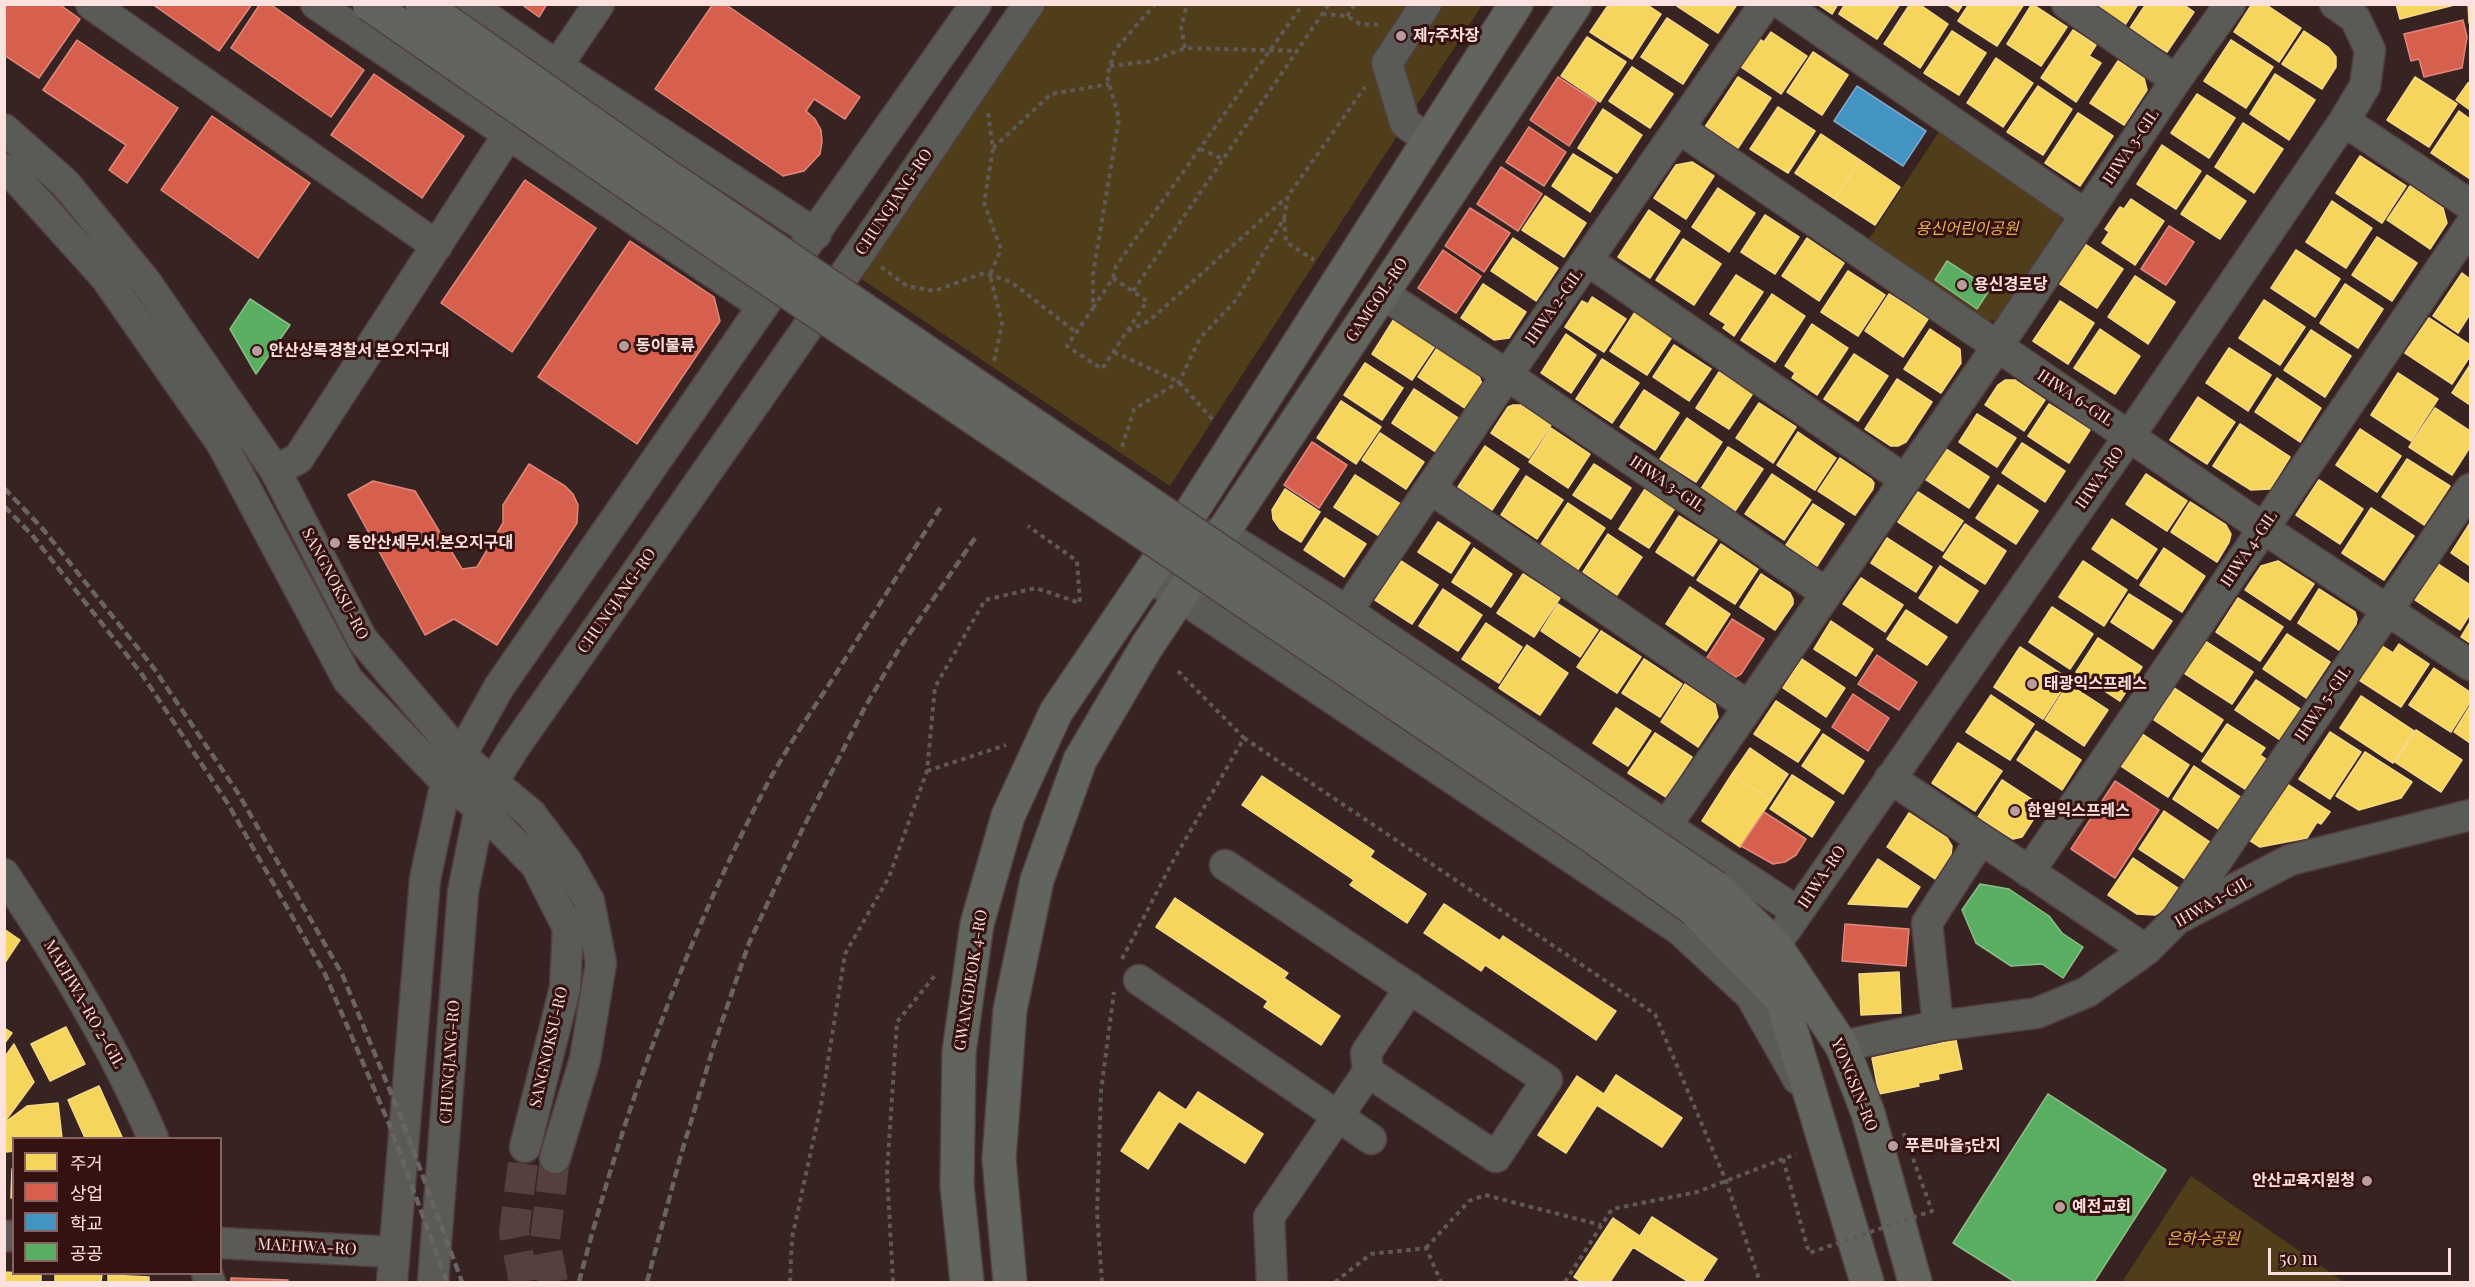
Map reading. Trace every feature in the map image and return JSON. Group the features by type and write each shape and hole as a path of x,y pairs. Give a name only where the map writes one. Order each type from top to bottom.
{"main road":[{"path":"369,4 659,204 1592,836 1705,898"},
{"path":"422,4 1705,898 1782,1000 1867,1282"},
{"path":"1149,576 1516,4"},
{"name":"GAMGOL-RO","path":"1181,597 1575,4"},
{"name":"GWANGDEOK 4-RO","path":"967,1282 957,1186 959,1052 977,924 1008,816 1056,712 1149,576"},
{"path":"1010,1282 999,1159 1010,1010 1037,880 1080,760 1147,646 1181,597"},
{"name":"YONGSIN-RO","path":"1705,898 1775,945 1842,1046 1868,1113 1915,1282"}],"street":[{"path":"91,4 437,246"},
{"path":"316,4 763,306"},
{"path":"468,4 557,66 816,234"},
{"path":"557,66 599,4"},
{"name":"CHUNGJANG-RO","path":"433,1282 463,892 486,795 521,738 861,252 1029,4"},
{"path":"1426,4 1387,63 1406,123 1429,140"},
{"name":"IHWA 2-GIL","path":"1347,612 1765,4"},
{"path":"1782,4 2086,215"},
{"path":"2067,4 2176,80"},
{"name":"IHWA 3-GIL","path":"1666,826 2230,4"},
{"name":"IHWA-RO","path":"1775,945 2130,435 2344,121 2365,86 2370,50 2355,18 2336,4"},
{"path":"392,1282 425,879 447,782 460,755 500,687 763,306 816,234 971,6 1008,35"},
{"path":"2344,121 2470,205"},
{"name":"SANGNOKSU-RO","path":"4,129 65,183 146,282 275,470 362,639 460,755 536,865 568,928 565,988 525,1147"},
{"name":"IHWA 6-GIL","path":"1680,129 2263,528 2470,665"},
{"path":"275,470 298,459 508,135"},
{"name":"SANGNOKSU-RO","path":"4,169 16,178 106,278 222,444 348,680 447,782 531,814 567,862 589,902 602,963 585,1059 555,1158"},
{"name":"IHWA 4-GIL","path":"2029,872 2470,226"},
{"path":"1587,260 1904,479"},
{"name":"IHWA 3-GIL","path":"1382,293 1508,375 1826,593"},
{"path":"1431,489 1748,706"},
{"name":"IHWA 5-GIL","path":"2177,919 2470,489"},
{"path":"1190,514 1347,612 1798,912"},
{"path":"1149,576 1680,930 1751,996 1815,1109"},
{"path":"1890,778 2146,950"},
{"name":"IHWA 1-GIL","path":"1842,1046 1938,1026 2037,1013 2087,992 2146,950 2177,919 2290,860 2470,814"},
{"path":"1938,1026 1927,923 1981,839"},
{"path":"1225,864 1547,1080 1496,1157 1368,1072"},
{"name":"MAEHWA-RO 2-GIL","path":"4,874 76,984 131,1086 153,1137"},
{"path":"1124,979 1371,1139"},
{"path":"1272,1282 1269,1217 1368,1072 1366,1053 1410,988"},
{"name":"MAEHWA-RO","path":"222,1243 394,1252"}],"path":[{"path":"1093,308 1093,274 1119,118 1107,76 1114,50 1155,4"},
{"path":"1185,48 1182,27 1187,4"},
{"path":"1113,278 1148,301 1102,369 1067,346 1113,278 1116,266 1303,4"},
{"path":"1132,291 1329,4"},
{"path":"1347,16 1355,4"},
{"path":"1322,14 1347,16 1360,24 1385,25 1380,33"},
{"path":"1110,66 1152,61 1185,48 1297,51"},
{"path":"1128,331 1149,321 1288,196 1372,78"},
{"path":"993,149 1051,94 1110,84"},
{"path":"974,86 985,93 993,149 984,202 1001,249 990,275 1002,323 994,362"},
{"path":"1200,149 1223,159"},
{"path":"1288,196 1284,218 1286,242 1314,260"},
{"path":"1122,447 1134,409 1179,382 1200,338 1237,299 1284,218"},
{"path":"861,252 907,286 934,291 984,273 1011,282 1077,333"},
{"path":"1113,352 1179,382 1213,420"},
{"path":"790,1282 792,1238 821,1105 845,954 889,877 927,771 935,687 985,600 1036,588 1080,603 1077,561 1028,526"},
{"path":"1175,668 1244,738 1655,1014 1726,1181 1760,1282"},
{"path":"1102,1282 1096,1213 1101,1091 1124,979 1173,861 1244,738"},
{"path":"927,771 1006,745"},
{"path":"893,1282 887,1173 897,1022 937,973"},
{"path":"1782,1159 1809,1252 1932,1211 1903,1131"},
{"path":"1564,1282 1612,1209 1697,1192 1796,1154"},
{"path":"1335,1282 1371,1254 1426,1248 1469,1201 1485,1195 1601,1225"},
{"path":"1426,1248 1441,1282"}],"green space":[{"path":"1047,5 1482,5 1170,486 857,276"},
{"name":"용신어린이공원","path":"1940,130 2059,208 2062,220 1996,320 1984,322 1865,245"},
{"name":"은하수공원","path":"2191,1176 2344,1282 2122,1282"}],"building: 주거":[{"path":"1609,4 1646,4 1661,14 1632,59 1590,32"},
{"path":"1678,4 1736,4 1736,6 1718,33 1677,6"},
{"path":"1817,4 1838,4 1832,14"},
{"path":"1845,4 1900,4 1877,39 1839,14"},
{"path":"1910,4 1919,4 1948,24 1920,68 1884,44"},
{"path":"1946,4 1963,4 1958,12"},
{"path":"1969,4 2024,4 1997,46 1958,21"},
{"path":"2032,4 2067,27 2041,66 2007,44"},
{"path":"2094,4 2138,4 2125,25"},
{"path":"2146,4 2183,4 2194,12 2167,52 2130,28"},
{"path":"2252,4 2265,4 2301,28 2279,62 2234,32"},
{"path":"2396,4 2458,4 2400,19"},
{"path":"2468,4 2470,4 2470,23 2469,23"},
{"path":"1667,18 1708,45 1683,84 1641,57"},
{"path":"2073,30 2096,45 2089,56 2101,63 2076,102 2041,78"},
{"path":"1952,31 1986,53 1959,95 1924,73"},
{"path":"2304,31 2328,47 2336,57 2336,67 2322,89 2282,64"},
{"path":"1771,32 1807,56 1781,94 1741,67 1759,39 1764,42"},
{"path":"1587,37 1626,62 1600,102 1561,76"},
{"path":"2231,40 2273,67 2246,108 2204,81"},
{"path":"1813,52 1848,75 1822,115 1787,92"},
{"path":"1996,58 2033,83 2003,127 1967,103"},
{"path":"2118,61 2144,78 2147,90 2124,125 2090,103"},
{"path":"1632,67 1673,94 1650,128 1609,101"},
{"path":"2275,74 2315,100 2289,140 2250,114"},
{"path":"1738,77 1771,98 1738,148 1705,127"},
{"path":"2415,77 2457,104 2429,147 2387,120"},
{"path":"2470,82 2470,110 2456,100"},
{"path":"2038,86 2072,109 2043,155 2007,132"},
{"path":"2197,94 2235,118 2209,158 2171,133"},
{"path":"1778,107 1815,131 1788,173 1750,149"},
{"path":"1603,109 1642,135 1617,173 1578,148"},
{"path":"2459,111 2470,119 2470,179 2431,153"},
{"path":"2078,113 2113,136 2080,186 2045,163"},
{"path":"2243,123 2283,149 2254,193 2215,167"},
{"path":"1821,134 1860,160 1835,199 1795,173"},
{"path":"2162,145 2201,171 2176,209 2137,184"},
{"path":"1573,154 1612,178 1590,212 1552,186"},
{"path":"2360,156 2406,186 2382,223 2336,193"},
{"path":"1860,160 1900,187 1875,225 1835,199"},
{"path":"1692,162 1714,176 1686,219 1654,198 1676,165"},
{"path":"2207,175 2246,201 2220,239 2181,214"},
{"path":"2410,186 2443,208 2447,223 2430,249 2387,220"},
{"path":"1718,188 1755,213 1729,252 1692,227"},
{"path":"1545,196 1586,223 1564,257 1522,230"},
{"path":"2131,199 2164,221 2135,265 2102,243 2109,232 2105,229 2120,207 2124,209"},
{"path":"2332,201 2372,228 2346,268 2306,242"},
{"path":"1649,210 1680,231 1650,278 1618,257"},
{"path":"1765,215 1799,237 1775,274 1741,252"},
{"path":"2377,237 2417,263 2392,301 2352,275"},
{"path":"1513,238 1558,268 1536,301 1491,271"},
{"path":"1807,238 1844,263 1819,301 1782,276"},
{"path":"1683,239 1721,264 1694,305 1656,280"},
{"path":"2080,241 2123,269 2097,308 2054,280"},
{"path":"2296,250 2340,279 2315,317 2271,288"},
{"path":"1848,271 1885,295 1858,336 1821,312"},
{"path":"2462,273 2470,279 2470,314 2458,333 2433,316"},
{"path":"1736,275 1763,292 1734,336 1723,328 1726,324 1710,314"},
{"path":"2135,276 2175,302 2148,344 2108,317"},
{"path":"1483,284 1526,312 1509,338 1494,340 1461,318"},
{"path":"2345,284 2383,309 2358,348 2320,323"},
{"path":"1772,294 1805,316 1775,362 1741,340"},
{"path":"1889,294 1928,319 1903,357 1865,331"},
{"path":"1592,297 1626,319 1604,352 1565,327 1582,301 1588,304"},
{"path":"2264,300 2305,327 2280,365 2239,338"},
{"path":"2060,301 2094,323 2068,364 2033,341"},
{"path":"1635,312 1672,337 1647,375 1610,351"},
{"path":"2429,318 2470,345 2470,356 2452,384 2405,353"},
{"path":"1394,319 1435,346 1412,380 1372,354"},
{"path":"1812,324 1848,348 1817,395 1792,378 1795,373 1785,366"},
{"path":"1930,329 1960,349 1961,363 1941,393 1904,369"},
{"path":"2100,329 2140,356 2115,394 2074,368"},
{"path":"2311,330 2351,356 2325,397 2284,370"},
{"path":"1566,334 1596,355 1571,393 1541,373"},
{"path":"1439,345 1477,371 1482,384 1466,409 1418,377"},
{"path":"1674,345 1711,369 1689,401 1653,377"},
{"path":"2229,348 2271,375 2248,411 2206,383"},
{"path":"1854,354 1888,376 1858,421 1824,399"},
{"path":"1602,359 1639,383 1612,423 1576,399"},
{"path":"1365,363 1403,388 1382,420 1344,395"},
{"path":"2470,365 2470,405 2452,393"},
{"path":"1719,372 1753,393 1729,429 1696,408"},
{"path":"2398,373 2438,399 2411,441 2371,415"},
{"path":"2277,378 2321,408 2300,442 2255,412"},
{"path":"1897,379 1932,402 1906,442 1898,446 1891,446 1865,429"},
{"path":"2005,380 2015,380 2045,400 2024,431 1985,405 1998,385"},
{"path":"1414,389 1458,418 1436,452 1392,423"},
{"path":"1644,390 1679,413 1655,450 1620,427"},
{"path":"2198,397 2235,422 2207,464 2170,440"},
{"path":"1341,401 1381,427 1356,464 1317,438"},
{"path":"1759,403 1796,427 1773,463 1736,438"},
{"path":"2049,404 2090,430 2069,463 2028,436"},
{"path":"1521,405 1551,425 1529,458 1491,433 1508,407"},
{"path":"2435,408 2470,431 2470,447 2452,475 2409,447"},
{"path":"1977,414 2016,438 1997,467 1959,442"},
{"path":"1687,418 1722,442 1696,482 1660,459"},
{"path":"2240,424 2290,457 2270,489 2251,490 2213,466"},
{"path":"1551,428 1590,454 1568,488 1529,462"},
{"path":"2360,429 2401,456 2377,492 2336,465"},
{"path":"1798,432 1836,458 1815,490 1777,465"},
{"path":"1380,433 1424,462 1406,489 1362,460"},
{"path":"2022,443 2065,471 2045,502 2002,473"},
{"path":"1485,446 1519,469 1492,510 1458,487"},
{"path":"1728,447 1763,469 1735,511 1701,489"},
{"path":"1946,449 1989,477 1969,508 1925,479"},
{"path":"1840,458 1874,483 1873,489 1855,515 1818,491"},
{"path":"2407,459 2450,486 2424,525 2382,497"},
{"path":"1594,464 1631,488 1611,519 1573,495"},
{"path":"1772,474 1811,500 1784,540 1745,514"},
{"path":"2146,474 2187,501 2167,531 2126,504"},
{"path":"1355,475 1402,505 1381,537 1334,507"},
{"path":"1526,476 1563,500 1537,539 1501,515"},
{"path":"2319,480 2363,509 2340,544 2296,515"},
{"path":"1998,485 2038,511 2016,544 1976,518"},
{"path":"1285,489 1320,512 1301,542 1280,529 1273,519 1272,510"},
{"path":"1645,489 1675,508 1649,548 1619,529"},
{"path":"1918,492 1963,521 1943,551 1898,522"},
{"path":"2190,502 2226,525 2231,534 2217,562 2171,532"},
{"path":"1568,503 1605,528 1577,571 1540,546"},
{"path":"1813,504 1844,524 1817,566 1786,545"},
{"path":"2371,508 2414,536 2384,580 2342,553"},
{"path":"1679,516 1717,540 1693,576 1656,552"},
{"path":"1325,518 1366,544 1344,577 1304,550"},
{"path":"2112,519 2157,549 2137,579 2092,549"},
{"path":"1438,522 1470,543 1451,573 1418,552"},
{"path":"2470,523 2470,566 2451,553"},
{"path":"1965,524 2006,551 1985,584 1943,557"},
{"path":"1608,534 1642,557 1617,595 1583,572"},
{"path":"1887,538 1932,567 1916,592 1871,563"},
{"path":"1721,544 1758,569 1735,604 1697,580"},
{"path":"1474,548 1512,574 1491,607 1452,582"},
{"path":"2164,548 2205,576 2182,612 2140,585"},
{"path":"1401,561 1438,585 1412,624 1375,600"},
{"path":"2083,561 2127,590 2104,626 2059,597"},
{"path":"2278,561 2314,584 2290,620 2245,590 2261,566"},
{"path":"2438,564 2470,585 2470,614 2460,630 2415,600"},
{"path":"1940,566 1978,591 1957,623 1919,598"},
{"path":"1523,574 1560,598 1534,637 1497,613"},
{"path":"1761,574 1790,593 1793,599 1793,604 1775,630 1740,607"},
{"path":"1861,578 1903,605 1885,632 1843,604"},
{"path":"1690,587 1730,614 1706,651 1666,624"},
{"path":"1443,589 1482,615 1458,651 1419,626"},
{"path":"2319,589 2355,612 2356,624 2339,650 2298,623"},
{"path":"2129,594 2172,621 2153,649 2111,622"},
{"path":"2238,598 2283,627 2260,661 2216,632"},
{"path":"1558,604 1598,630 1580,657 1541,631"},
{"path":"2052,607 2093,634 2070,669 2029,642"},
{"path":"1906,610 1947,637 1927,665 1887,639"},
{"path":"1831,621 1873,649 1856,676 1814,649"},
{"path":"2470,622 2470,643 2461,637"},
{"path":"1486,623 1522,647 1499,683 1462,659"},
{"path":"1601,631 1641,657 1617,693 1577,667"},
{"path":"2287,634 2330,662 2306,698 2263,669"},
{"path":"2098,638 2142,667 2120,701 2076,672"},
{"path":"2205,641 2253,672 2232,704 2184,673"},
{"path":"2399,644 2429,664 2401,707 2359,680 2382,646 2393,653"},
{"path":"1527,645 1568,673 1540,715 1499,688"},
{"path":"2020,647 2069,679 2043,719 1994,687"},
{"path":"1644,659 1682,684 1660,717 1622,693"},
{"path":"1802,659 1845,688 1826,717 1783,688"},
{"path":"2434,668 2470,692 2470,702 2451,732 2409,705"},
{"path":"2256,680 2300,709 2280,740 2235,710"},
{"path":"1685,684 1715,704 1718,717 1698,747 1661,722"},
{"path":"2068,684 2108,710 2084,746 2045,720"},
{"path":"2174,688 2223,720 2202,752 2154,720"},
{"path":"1991,695 2034,724 2010,760 1966,732"},
{"path":"2361,696 2414,731 2393,763 2340,728"},
{"path":"1776,701 1820,730 1798,762 1754,734"},
{"path":"2470,706 2470,743 2454,732"},
{"path":"1616,708 1651,731 1628,766 1593,743"},
{"path":"2227,724 2265,748 2260,755 2266,759 2245,789 2202,761"},
{"path":"2416,730 2462,760 2441,792 2395,762"},
{"path":"2036,731 2081,760 2062,790 2017,760"},
{"path":"2330,732 2361,752 2330,799 2299,779"},
{"path":"1655,733 1692,757 1666,797 1628,773"},
{"path":"1823,734 1864,761 1843,794 1802,766"},
{"path":"2142,734 2189,765 2168,797 2121,766"},
{"path":"1958,743 2002,771 1975,811 1932,783"},
{"path":"1750,748 1788,774 1771,800 1732,774"},
{"path":"2365,752 2412,782 2401,798 2359,810 2336,796"},
{"path":"2194,766 2242,798 2220,830 2173,799"},
{"path":"1732,774 1771,800 1740,847 1702,821"},
{"path":"1792,775 1834,802 1812,837 1770,809"},
{"path":"1262,776 1374,851 1370,857 1426,894 1407,923 1350,885 1354,880 1242,805"},
{"path":"2002,780 2042,806 2022,837 2013,839 1978,817"},
{"path":"2287,784 2330,812 2321,824 2317,822 2307,838 2260,847 2249,840"},
{"path":"2164,811 2210,842 2185,879 2139,849"},
{"path":"1909,813 1947,838 1952,846 1951,855 1935,879 1887,847"},
{"path":"2133,858 2178,888 2163,910 2155,915 2137,914 2108,895"},
{"path":"1878,859 1920,887 1907,907 1848,904"},
{"path":"1175,898 1288,973 1284,978 1340,1016 1321,1045 1264,1007 1268,1001 1156,927"},
{"path":"1444,904 1500,941 1503,936 1616,1011 1596,1040 1485,965 1481,971 1424,933"},
{"path":"4,929 20,940 4,964"},
{"path":"1899,972 1901,1013 1861,1015 1859,974"},
{"path":"66,1027 85,1064 50,1081 31,1044"},
{"path":"4,1028 12,1033 4,1044"},
{"path":"1956,1040 1962,1069 1938,1074 1939,1079 1918,1083 1919,1086 1879,1094 1872,1058"},
{"path":"14,1044 34,1082 6,1120 4,1058"},
{"path":"1616,1075 1682,1118 1662,1147 1597,1105 1566,1153 1538,1135 1577,1076 1604,1094"},
{"path":"99,1086 122,1137 85,1137 68,1100"},
{"path":"1159,1092 1186,1110 1198,1092 1263,1134 1245,1163 1179,1121 1148,1169 1121,1151"},
{"path":"58,1103 62,1137 12,1137 12,1151 6,1152 4,1123 27,1106"},
{"path":"1652,1217 1717,1259 1702,1282 1689,1282 1633,1247 1610,1282 1582,1282 1574,1277 1613,1218 1640,1236"},
{"path":"4,1272 12,1272 12,1275 41,1275 41,1282 4,1282"},
{"path":"55,1275 102,1275 101,1282 55,1282"},
{"path":"108,1275 149,1277 149,1282 108,1282"}],"building: 상업":[{"path":"4,4 59,4 80,19 39,78 4,55"},
{"path":"152,4 252,4 219,51"},
{"path":"260,4 270,4 364,70 331,117 231,48"},
{"path":"521,4 547,4 539,17"},
{"path":"713,4 725,4 860,97 845,119 814,99 806,111 815,119 821,130 822,142 820,154 804,171 783,176 655,89"},
{"path":"2463,20 2467,37 2462,68 2424,77 2419,59 2411,61 2404,34"},
{"path":"77,40 178,108 127,183 109,170 126,145 43,90"},
{"path":"374,74 464,136 422,198 331,135"},
{"path":"1558,77 1597,102 1569,146 1530,120"},
{"path":"212,116 310,183 258,258 161,190"},
{"path":"1529,127 1566,152 1544,186 1506,162"},
{"path":"1501,167 1542,194 1518,231 1477,204"},
{"path":"525,180 596,228 512,352 441,303"},
{"path":"1470,208 1510,233 1484,272 1445,246"},
{"path":"2169,226 2194,242 2166,285 2141,269"},
{"path":"630,241 714,297 720,321 637,444 538,377"},
{"path":"1443,250 1481,276 1456,313 1418,288"},
{"path":"1312,442 1347,465 1319,508 1284,485"},
{"path":"529,464 565,486 573,494 578,505 577,523 497,645 454,619 425,635 348,495 373,481 415,491 462,569 477,567 503,523 503,505"},
{"path":"1732,619 1764,639 1741,674 1736,677 1706,659"},
{"path":"1877,655 1917,682 1899,710 1858,684"},
{"path":"1853,694 1889,718 1868,751 1832,727"},
{"path":"2115,781 2159,810 2115,878 2071,849"},
{"path":"1764,812 1806,839 1796,855 1785,862 1773,864 1741,846"},
{"path":"1845,924 1909,929 1906,966 1842,961"},
{"path":"231,1278 288,1280 287,1282 231,1282"}],"building: 학교":[{"path":"1857,86 1926,131 1903,166 1834,121"}],"building: 공공":[{"name":"용신경로당","path":"1947,261 1990,289 1977,309 1935,280"},
{"name":"안산상록경찰서 본오지구대","path":"250,299 290,325 256,374 230,329"},
{"path":"1980,884 2009,889 2049,916 2062,933 2083,947 2063,978 2042,964 2011,966 1976,943 1962,910"},
{"name":"예전교회","path":"2048,1094 2166,1170 2094,1282 2015,1282 1953,1243"}],"tunnel":[{"path":"524,1282 514,1232 525,1147"},
{"path":"553,1282 545,1240 555,1158"}],"railway":[{"path":"4,488 42,528 153,667 238,793 342,974 402,1120 462,1282"},
{"path":"579,1282 615,1157 657,1033 706,912 733,853 785,753 942,505"},
{"path":"4,506 32,535 141,673 228,804 325,974 390,1126 447,1282"},
{"path":"647,1282 680,1158 714,1045 749,943 802,830 864,709 899,649 975,538"}],"place":[{"name":"제7주차장","path":"1401,36"},
{"name":"용신경로당","path":"1962,285"},
{"name":"동이물류","path":"624,346"},
{"name":"안산상록경찰서 본오지구대","path":"257,351"},
{"name":"동안산세무서.본오지구대","path":"335,543"},
{"name":"태광익스프레스","path":"2032,684"},
{"name":"한일익스프레스","path":"2015,811"},
{"name":"푸른마을5단지","path":"1893,1146"},
{"name":"안산교육지원청","path":"2367,1181"},
{"name":"예전교회","path":"2060,1207"}]}
